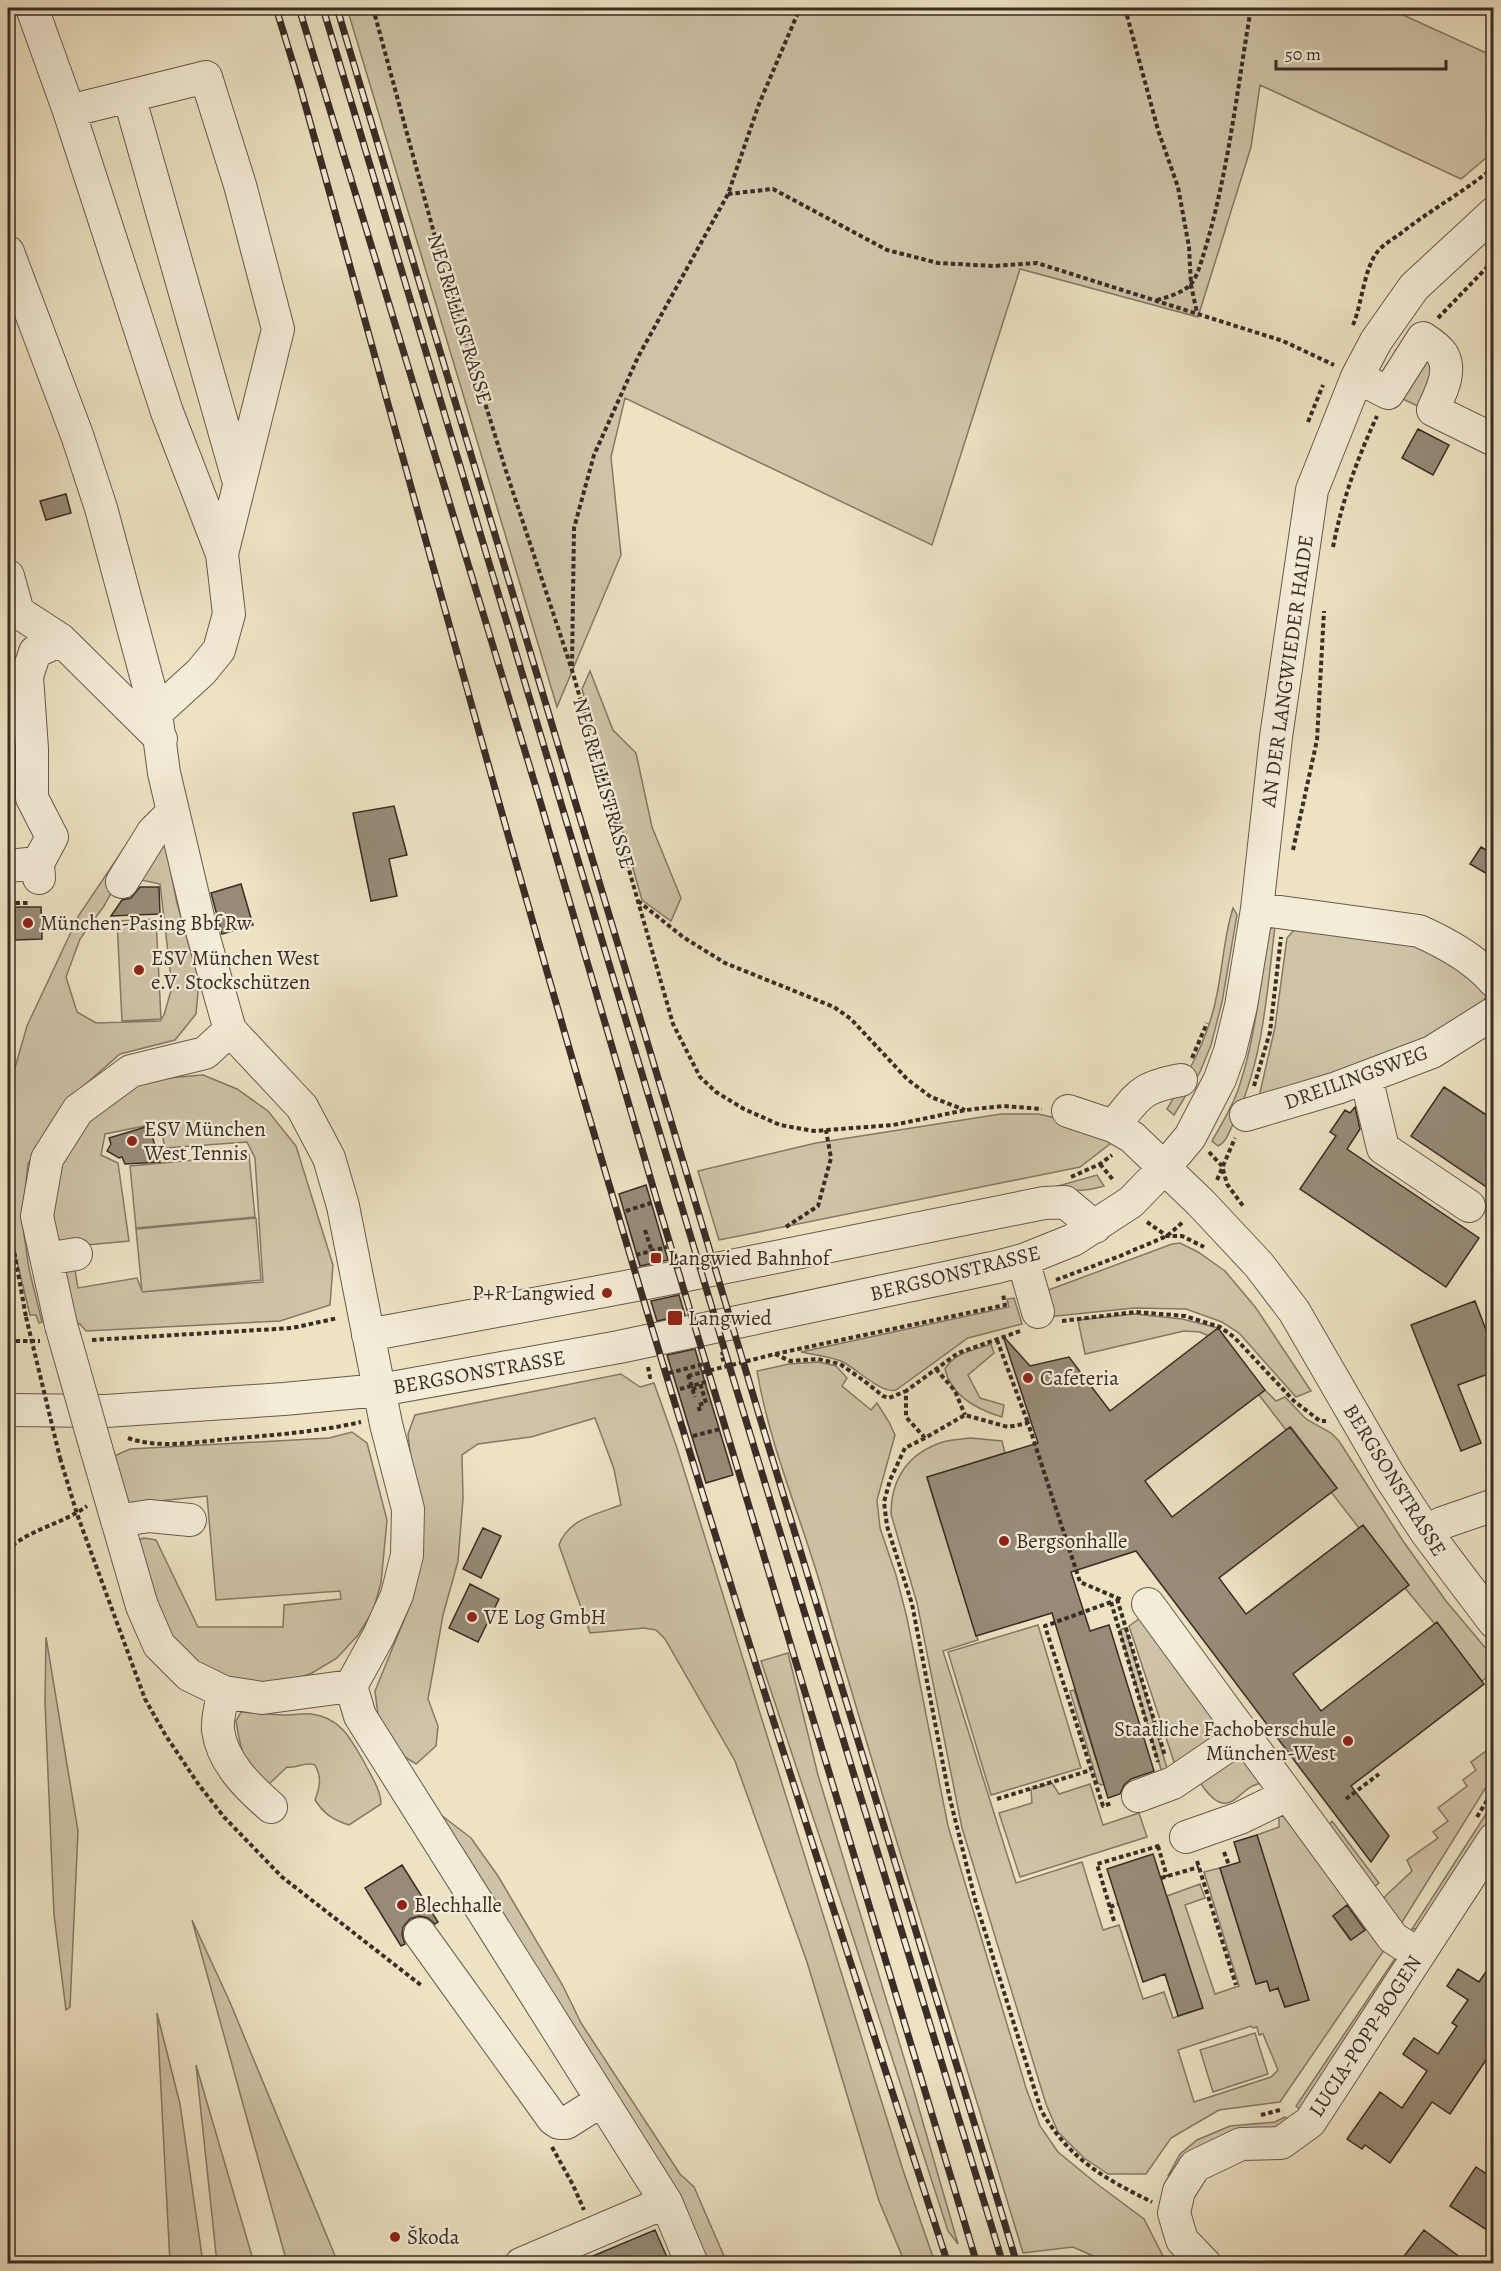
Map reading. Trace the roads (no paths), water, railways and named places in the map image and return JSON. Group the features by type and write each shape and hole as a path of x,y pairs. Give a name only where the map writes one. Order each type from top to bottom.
{"street":[{"path":"32,8 69,111 167,412 222,554 229,614 219,650 158,726"},
{"path":"69,111 206,77 240,184 278,329 222,554"},
{"path":"129,96 227,435 239,484"},
{"name":"AN DER LANGWIEDER HAIDE","path":"1164,1168 1190,1137 1203,1114 1230,1051 1241,1006 1257,909 1275,737 1312,490 1357,377 1376,341 1414,287 1494,213"},
{"path":"8,252 78,435 101,508 158,726 164,773 198,917 230,1029 205,1053 130,1071 78,1110 47,1159 37,1216 61,1257 61,1325 142,1606 159,1645 189,1674 224,1692 262,1698 351,1686"},
{"path":"1357,377 1388,393 1423,338 1442,354 1446,370 1444,385 1433,410 1494,440"},
{"path":"8,576 18,612 61,640 158,726"},
{"path":"8,866 37,881 52,837 32,798 32,749 27,676 35,652 61,640"},
{"path":"122,882 153,832 173,812"},
{"path":"1257,909 1419,931 1444,942 1494,981"},
{"name":"DREILINGSWEG","path":"1246,1115 1337,1088 1432,1052 1494,1013"},
{"name":"BERGSONSTRASSE","path":"230,1029 302,1107 330,1158 343,1206 380,1390"},
{"path":"1366,1077 1383,1148 1469,1206"},
{"path":"1113,1126 1146,1088 1181,1080"},
{"path":"1068,1111 1113,1126 1132,1137 1164,1168"},
{"name":"BERGSONSTRASSE","path":"8,1410 106,1411 380,1390 619,1347 997,1268 1073,1240 1095,1227 1131,1202 1164,1168 1202,1203 1238,1242 1294,1311 1371,1446 1426,1532 1494,1622"},
{"path":"368,1335 652,1282 1044,1203 1065,1202 1095,1227"},
{"path":"1023,1260 1039,1321"},
{"path":"380,1390 386,1424 408,1509 407,1555 397,1595 379,1635 351,1686 360,1716 666,2202 692,2264"},
{"path":"1426,1532 1442,1523 1494,1505"},
{"path":"117,1521 149,1516 189,1520"},
{"path":"1148,1604 1393,1938 1418,1954"},
{"path":"224,1692 218,1731 226,1752 237,1773 251,1790 271,1807"},
{"path":"1159,1788 1235,1742 1241,1733"},
{"path":"1178,1840 1240,1818 1287,1795"},
{"name":"LUCIA-POPP-BOGEN","path":"1205,2264 1182,2241 1158,2206 1179,2191 1195,2166 1241,2144 1281,2143 1310,2122 1418,1954 1484,1830"},
{"path":"420,1934 554,2120 566,2122 601,2101"},
{"path":"521,2264 599,2238 666,2202"}],"railway":[{"path":"276,8 300,86 577,1077 698,1480 948,2264"},
{"path":"299,8 538,794 658,1204 977,2264"},
{"path":"323,8 733,1378 1003,2264"},
{"path":"337,8 763,1428 1017,2264"}],"place":[{"name":"München-Pasing Bbf Rw","path":"28,923"},
{"name":"ESV München West e.V. Stockschützen","path":"139,970"},
{"name":"ESV München West Tennis","path":"132,1141"},
{"name":"Langwied Bahnhof","path":"656,1258"},
{"name":"P+R Langwied","path":"607,1293"},
{"name":"Langwied","path":"675,1318"},
{"name":"Cafeteria","path":"1028,1378"},
{"name":"Bergsonhalle","path":"1004,1541"},
{"name":"VE Log GmbH","path":"472,1617"},
{"name":"Staatliche Fachoberschule München-West","path":"1348,1741"},
{"name":"Blechhalle","path":"402,1905"},
{"name":"Škoda","path":"395,2237"}]}
